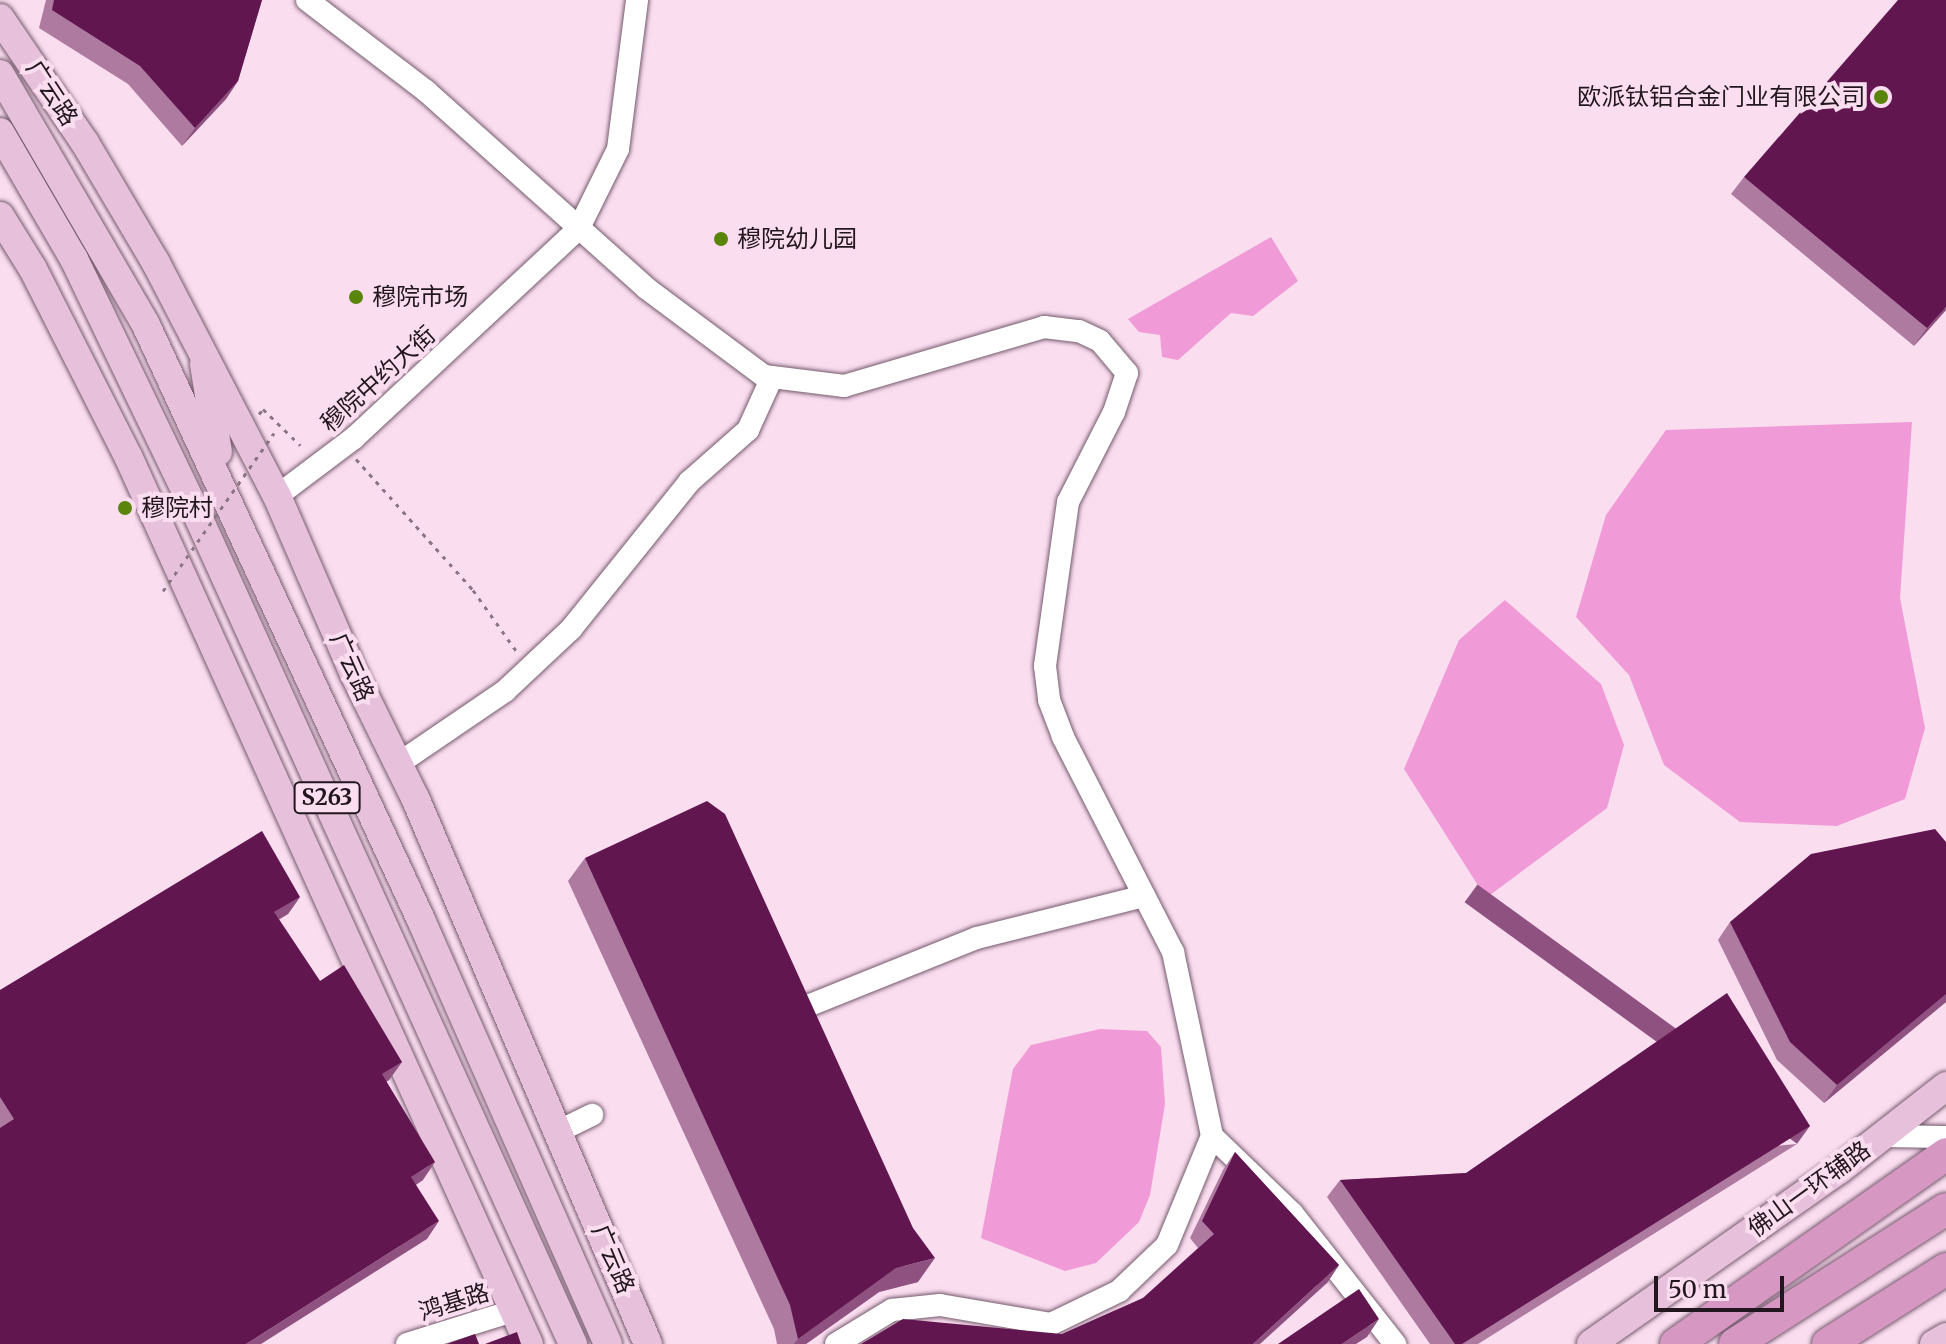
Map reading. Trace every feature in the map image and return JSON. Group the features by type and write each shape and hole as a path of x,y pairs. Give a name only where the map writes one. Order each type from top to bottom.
{"highway":[{"path":"1676,1344 1946,1154"},
{"path":"1735,1344 1946,1209"},
{"path":"1828,1344 1946,1269"}],"main road":[{"name":"广云路","path":"3,13 85,143 203,351 277,496 559,1131 648,1344"},
{"name":"广云路","path":"0,74 146,325 495,1085 608,1344"},
{"name":"S263","path":"0,132 74,259 195,510 573,1344"},
{"name":"S263","path":"0,216 33,269 128,456 175,568 529,1344"},
{"path":"203,351 205,396 232,511"},
{"path":"128,456 195,510"},
{"name":"佛山一环辅路","path":"1591,1344 1882,1136 1946,1086"},
{"path":"1934,1344 1946,1337"}],"street":[{"path":"307,0 426,91 646,288 772,377 844,386 1044,327 1079,331 1100,341 1127,373 1114,412 1068,502 1045,666 1063,737 1173,952 1202,1068 1212,1136 1167,1245 1119,1291 1051,1324 940,1305 892,1310 836,1344"},
{"name":"穆院中约大街","path":"277,496 344,446 579,228 618,149 637,0"},
{"path":"398,764 505,691 571,629 689,482 748,430 772,377"},
{"path":"805,1007 977,938 1144,896"},
{"path":"559,1131 592,1115"},
{"path":"1212,1136 1292,1213 1395,1344"},
{"path":"1882,1136 1946,1137"},
{"name":"鸿基路","path":"407,1344 516,1310"}],"path":[{"path":"163,591 274,433 256,416 263,409 300,445"},
{"path":"344,446 473,590 529,668"}],"shaded area":[{"path":"1271,237 1298,281 1253,316 1231,313 1178,360 1162,357 1160,335 1139,332 1128,319"},
{"path":"1912,422 1900,598 1925,728 1905,799 1837,826 1740,822 1664,765 1629,675 1576,617 1606,515 1666,430"},
{"path":"1505,600 1601,684 1624,745 1607,808 1486,898 1404,769 1459,640"},
{"path":"1100,1029 1147,1031 1161,1047 1165,1104 1150,1195 1139,1222 1096,1263 1065,1271 981,1238 1013,1069 1031,1045"}],"building":[{"path":"54,0 262,0 238,81 195,128 140,66 52,10"},
{"name":"欧派钛铝合金门业有限公司","path":"1898,0 1946,0 1946,307 1927,328 1744,177"},
{"path":"707,801 725,814 913,1228 935,1258 896,1268 798,1339 790,1305 585,858"},
{"path":"1935,829 1946,842 1946,994 1837,1085 1790,1042 1730,922 1811,854"},
{"path":"262,831 300,897 274,912 320,981 344,965 402,1062 382,1074 435,1162 411,1177 439,1221 246,1344 0,1344 0,1128 14,1119 0,1097 0,990"},
{"path":"1727,993 1810,1126 1462,1344 1455,1344 1340,1180 1466,1173"},
{"path":"1235,1152 1339,1265 1253,1344 861,1344 903,1319 1062,1334 1143,1298 1214,1234 1202,1221"},
{"path":"1359,1289 1379,1319 1342,1344 1278,1344"},
{"path":"517,1332 521,1344 485,1344"},
{"path":"475,1334 479,1344 447,1344"}],"place":[{"name":"欧派钛铝合金门业有限公司","path":"1881,97"},
{"name":"穆院幼儿园","path":"721,239"},
{"name":"穆院市场","path":"356,297"},
{"name":"穆院村","path":"125,508"}]}
